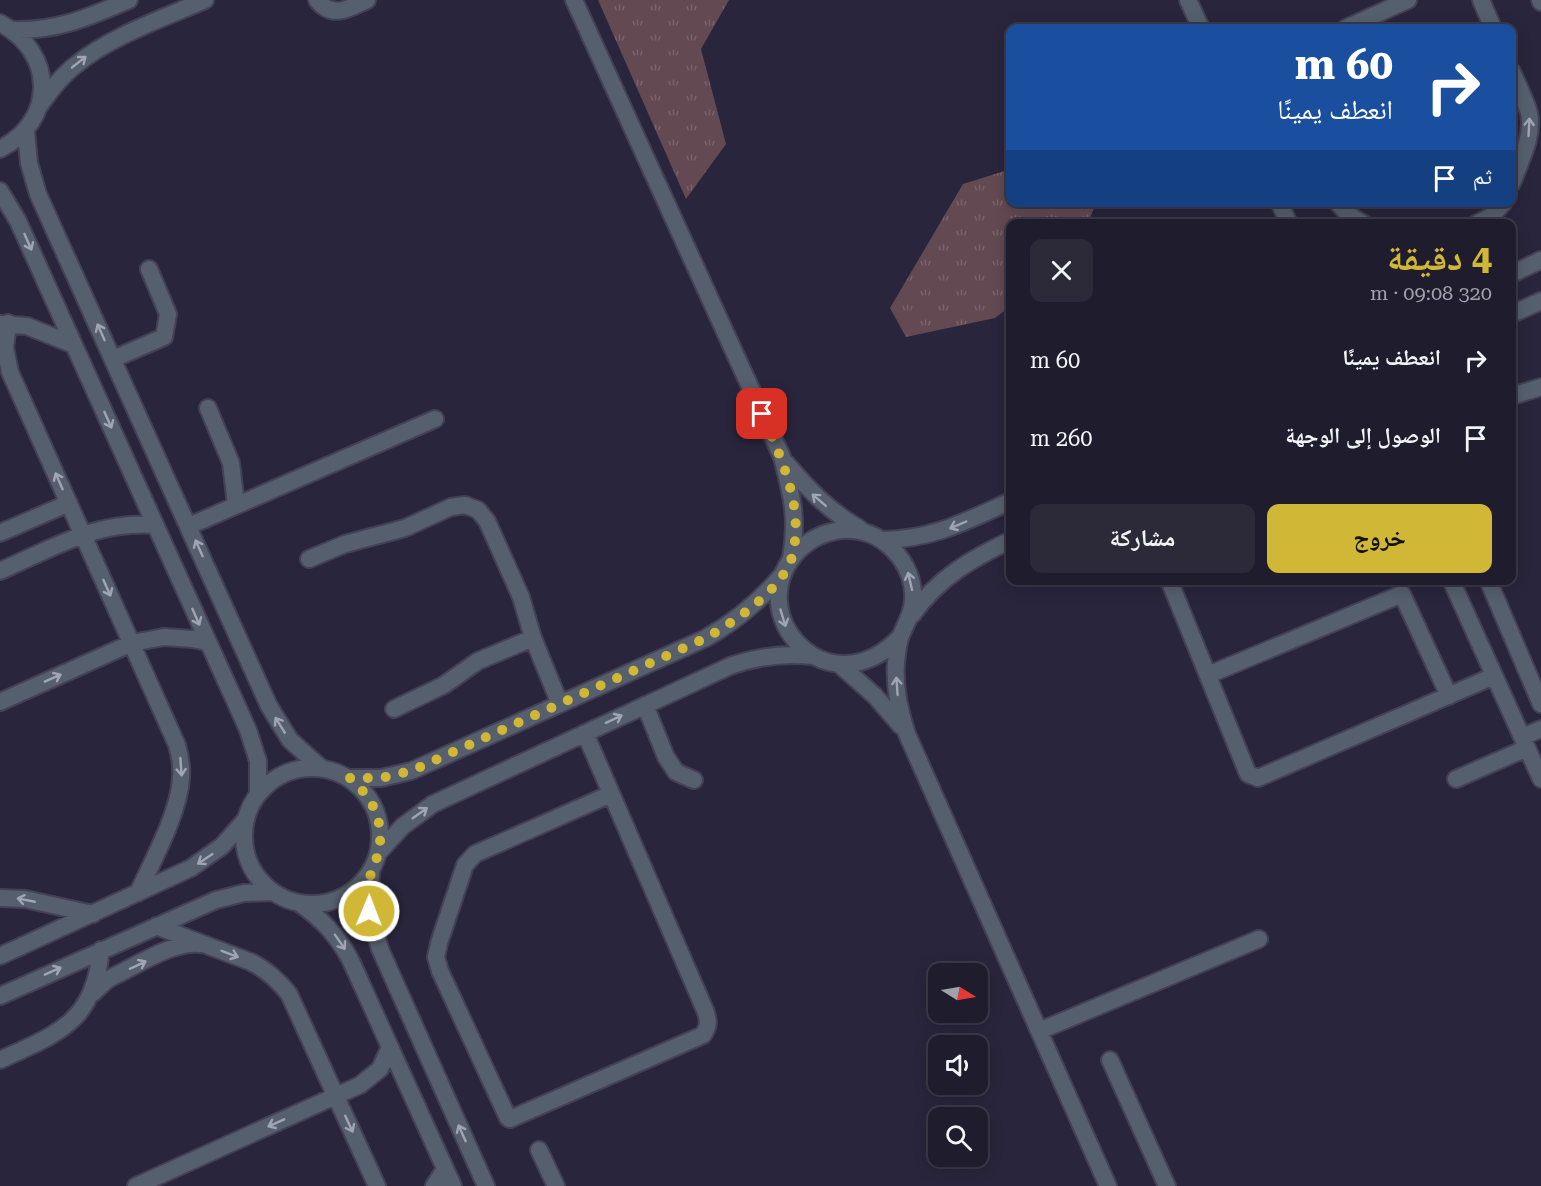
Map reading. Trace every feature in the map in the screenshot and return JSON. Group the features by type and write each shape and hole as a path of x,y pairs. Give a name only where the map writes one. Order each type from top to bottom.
{"street":[{"path":"7,26 41,29 69,24 129,0"},
{"path":"40,105 63,76 91,53 205,0"},
{"path":"317,0 327,9 344,12 368,0"},
{"path":"574,0 782,457 793,498 795,518 791,558"},
{"path":"1188,0 1199,24"},
{"path":"1355,24 1408,0"},
{"path":"1480,0 1491,24"},
{"path":"0,149 26,131 34,119 40,105 43,84 39,63 29,45 7,26"},
{"path":"1516,81 1526,104 1530,122 1527,141 1516,172"},
{"path":"26,131 28,163 38,194 278,724 304,755 320,767"},
{"path":"0,191 18,221 254,745 258,761 258,794"},
{"path":"1342,207 1356,219"},
{"path":"1486,219 1500,207"},
{"path":"1516,272 1541,261"},
{"path":"113,359 165,337 168,315 149,269"},
{"path":"1516,312 1541,301"},
{"path":"74,345 27,326 4,324 5,348 10,372 177,745 182,776 175,807 138,893"},
{"path":"1516,395 1541,387"},
{"path":"208,408 231,463 236,505"},
{"path":"189,526 435,419"},
{"path":"782,457 810,492 846,520 883,540 896,552 906,567 912,583 913,601 910,618"},
{"path":"0,533 69,503"},
{"path":"883,540 911,539 939,532 1006,503"},
{"path":"309,559 345,544 405,528 451,507 472,506 487,521 525,607 533,638 560,704"},
{"path":"0,571 83,534 119,525 155,525"},
{"path":"865,532 844,530 824,533 806,543 791,558 783,574 779,592 781,611 787,629 798,644 813,656 826,661 856,664 873,659 888,650 900,637 910,618 934,587 965,563 1006,542"},
{"path":"350,778 381,778 411,771 706,638 728,626 748,611 783,574"},
{"path":"1171,585 1248,774 1257,778 1494,676"},
{"path":"1453,585 1541,779"},
{"path":"1490,585 1541,704"},
{"path":"1208,675 1399,587 1449,696"},
{"path":"0,702 132,643 164,637 207,642"},
{"path":"900,637 896,661 896,686 907,734 1108,1186"},
{"path":"394,709 444,685 478,661 533,638"},
{"path":"378,854 403,826 433,804 730,666 746,660 779,655 813,656"},
{"path":"839,664 875,696 907,734"},
{"path":"645,705 666,757 676,772 694,780"},
{"path":"1456,779 1524,743 1541,729"},
{"path":"585,733 709,1019 708,1028 703,1035 510,1119 440,971 436,957 439,943 465,865 475,854 611,794"},
{"path":"0,956 172,878 209,857 246,819 258,794 271,781 286,772 320,767 350,778 366,792 376,811 381,832 378,854 371,871 361,884 347,895 315,904 298,903"},
{"path":"246,819 244,835 246,852 261,881 273,892 298,903 314,914 342,944 453,1186"},
{"path":"371,871 369,911 380,950 486,1186"},
{"path":"0,996 223,897 244,893 273,892"},
{"path":"0,898 25,899 93,914"},
{"path":"156,926 262,968 282,984 289,994 377,1186"},
{"path":"1039,1031 1259,939"},
{"path":"0,1060 51,1037 63,1029 74,1020 90,997 106,980 173,948 188,944 204,944"},
{"path":"90,997 99,969 101,950"},
{"path":"136,1186 371,1078 380,1070 390,1047"},
{"path":"1110,1060 1167,1186"},
{"path":"539,1150 556,1186"},
{"path":"434,1186 445,1169"}],"green space":[{"path":"598,0 729,0 701,49 726,144 686,199"},
{"path":"1006,171 1006,207 1094,207 1090,219 1006,219 1006,310 995,318 906,337 890,308 963,184"}],"route":[{"path":"369,911 371,871 378,854 381,832 376,811 366,792 350,778 381,778 411,771 706,638 728,626 748,611 783,574 791,558 794,538 793,498 782,457 762,414"}]}
